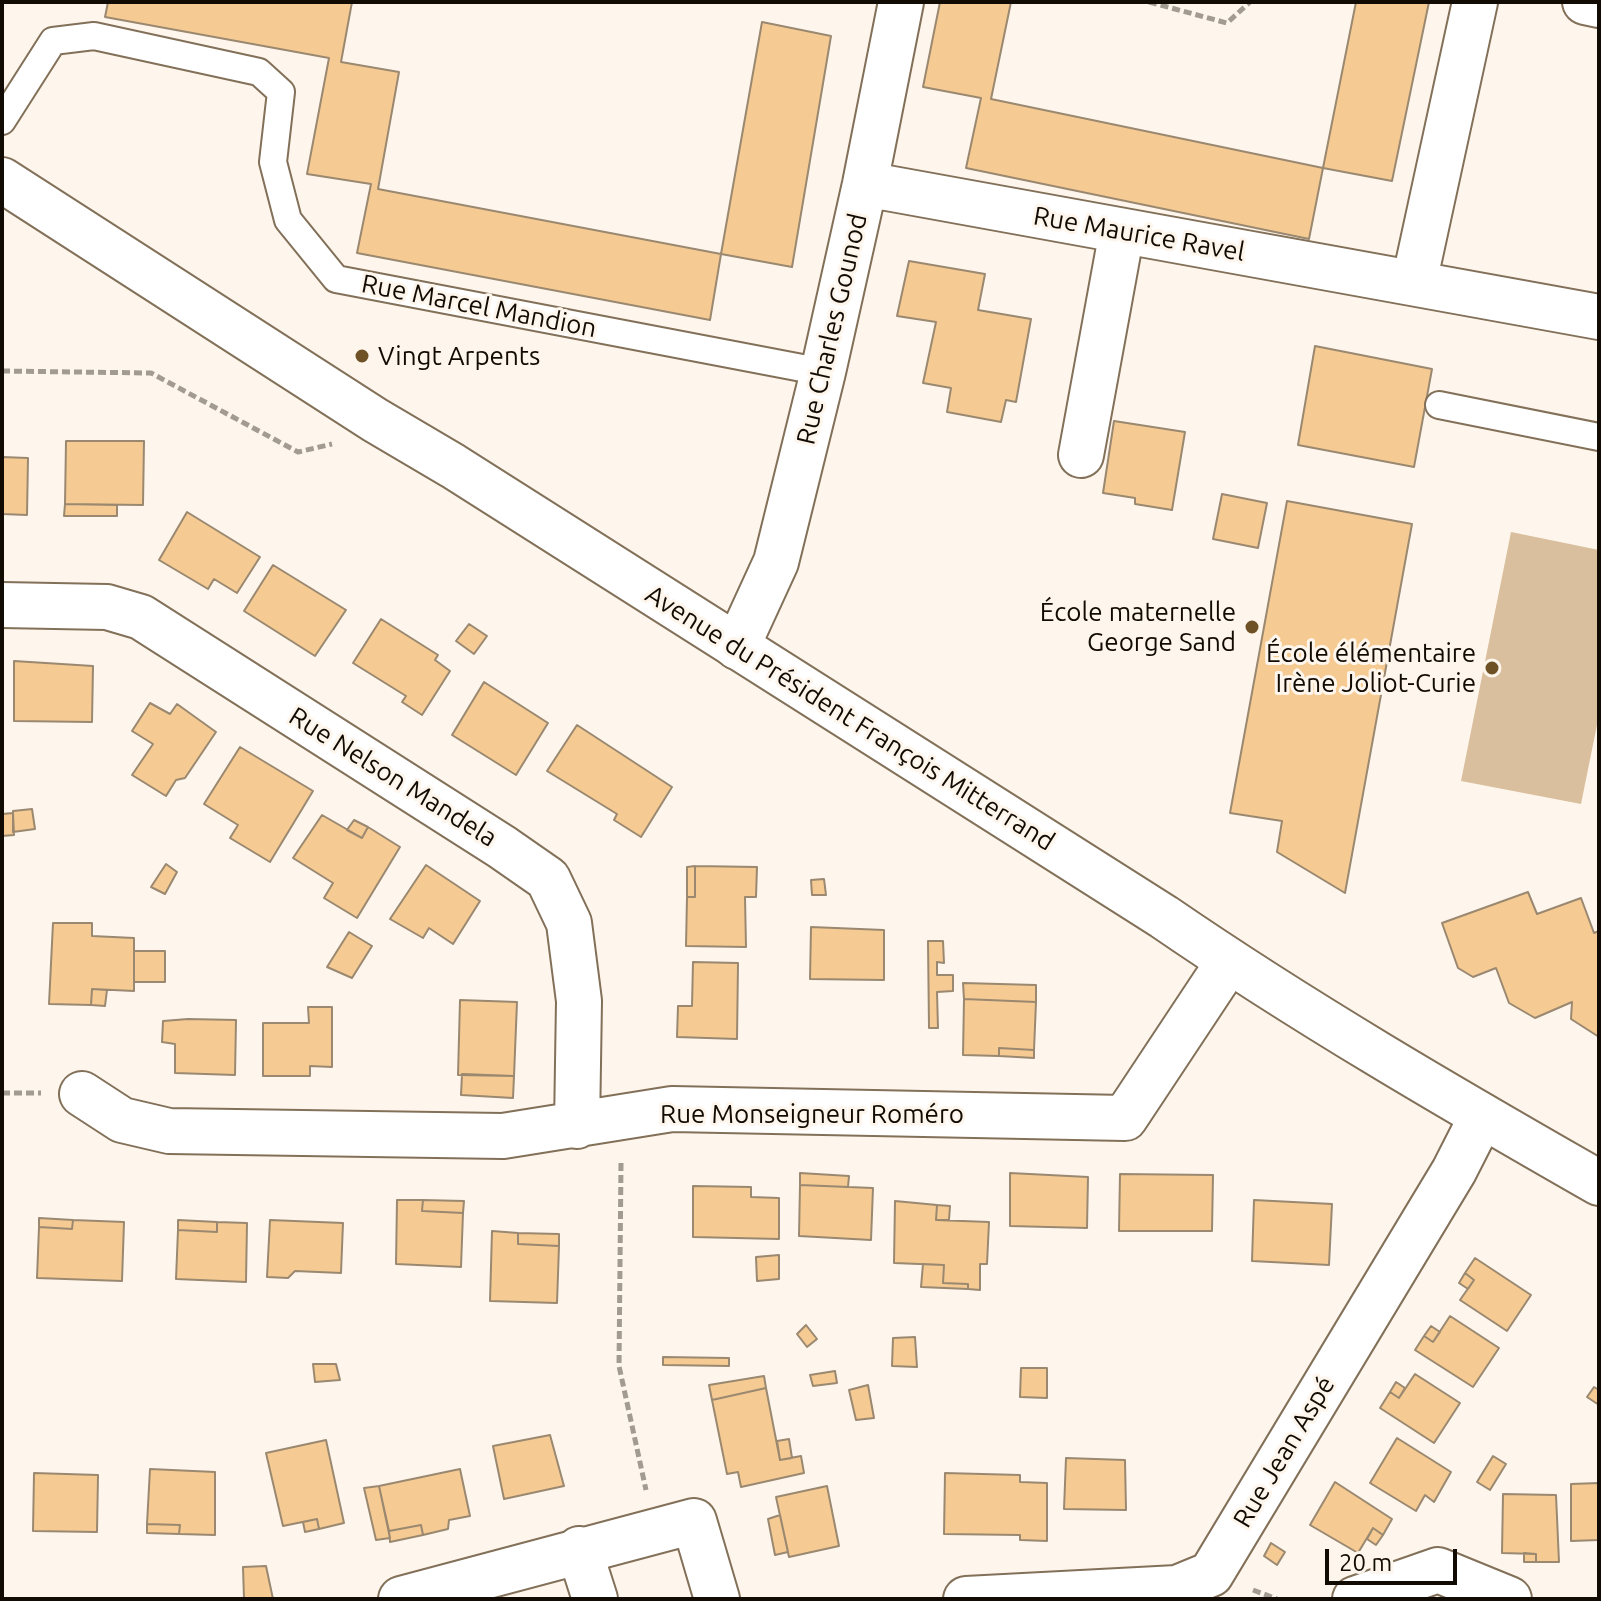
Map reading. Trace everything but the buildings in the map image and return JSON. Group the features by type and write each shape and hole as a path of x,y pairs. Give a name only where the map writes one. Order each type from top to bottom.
{"street":[{"name":"Rue Charles Gounod","path":"737,647 776,562 865,184 901,2"},
{"path":"1414,283 1475,2"},
{"path":"1585,2 1599,5"},
{"name":"Avenue du Président François Mitterrand","path":"2,180 375,420 453,466 1138,900 1229,961 1482,1116 1599,1183"},
{"name":"Rue Maurice Ravel","path":"865,184 1599,317"},
{"name":"Avenue du Président François Mitterrand","path":"2,210 106,247"},
{"path":"1081,455 1122,231"},
{"name":"Rue Nelson Mandela","path":"2,605 107,607 141,617 548,879 569,923 579,1001 577,1126"},
{"name":"Rue Monseigneur Roméro","path":"82,1094 122,1120 169,1131 503,1136 672,1109 1125,1118 1229,961"},
{"name":"Rue Jean Aspé","path":"966,1599 1177,1588 1211,1574 1454,1171 1482,1116"},
{"path":"401,1599 579,1549 694,1521 717,1599"},
{"path":"579,1549 595,1599"},
{"path":"1355,1599 1438,1570 1509,1599"}],"lane":[{"name":"Rue Marcel Mandion","path":"2,121 53,41 94,36 259,72 281,92 273,162 288,220 336,279 823,372"},
{"path":"1439,405 1599,437"}],"path":[{"path":"1149,2 1227,23 1250,2"},
{"path":"2,371 151,373 298,452 342,442 375,420"},
{"path":"577,1126 621,1163 619,1366 647,1494"}],"shaded area":[{"path":"1511,532 1599,550 1599,715 1581,804 1461,781"}],"place":[{"name":"Vingt Arpents","path":"362,356"},
{"name":"École maternelle George Sand","path":"1252,627"},
{"name":"École élémentaire Irène Joliot-Curie","path":"1492,668"}]}
